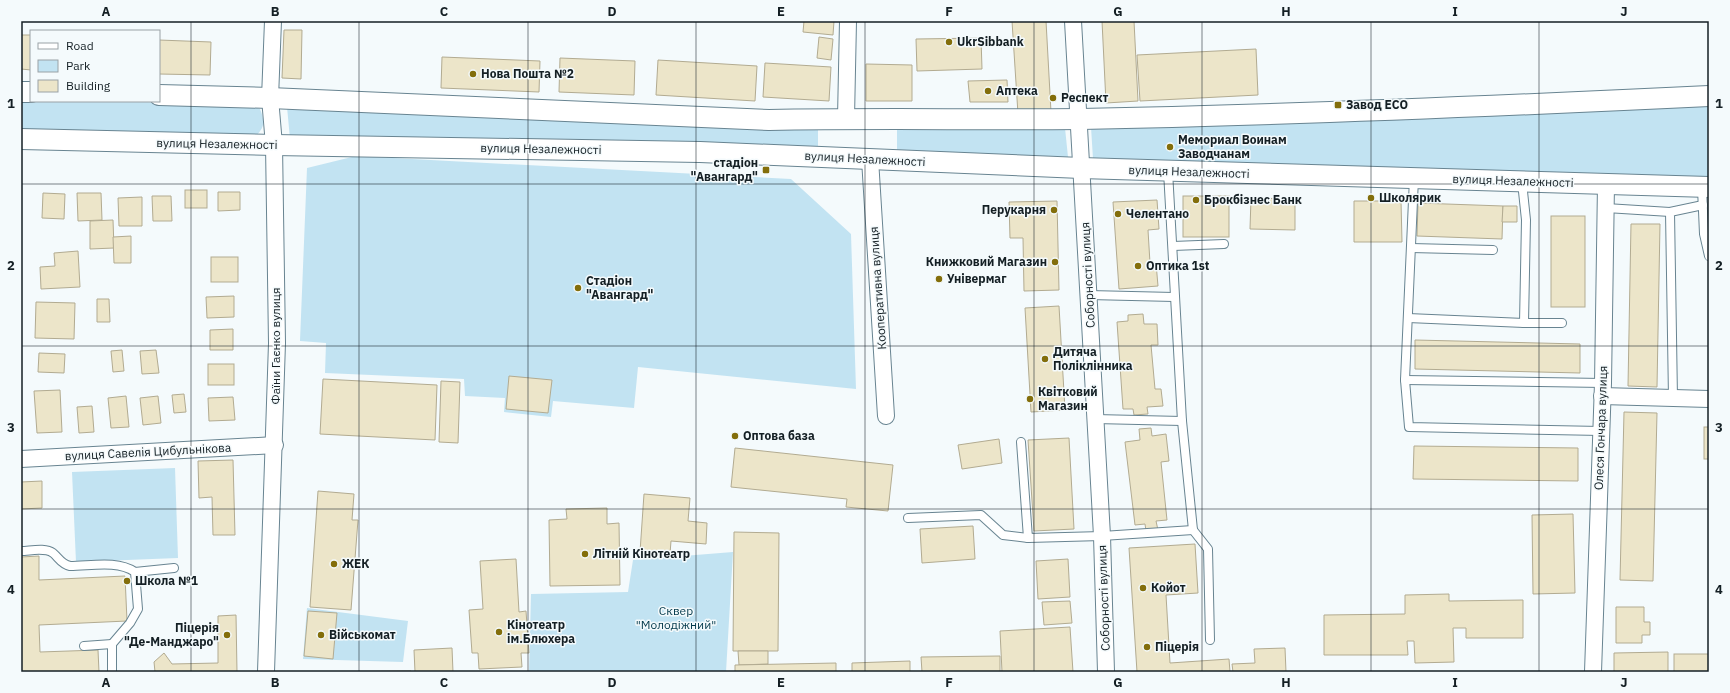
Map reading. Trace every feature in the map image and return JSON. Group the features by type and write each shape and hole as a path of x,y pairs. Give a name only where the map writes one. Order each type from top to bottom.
{"street":[{"name":"Фаїни Гаєнко вулиця","path":"266,672 275,445 277,343 274,145 270,98 273,21"},
{"path":"846,118 848,21"},
{"name":"Соборності вулиця","path":"1073,21 1102,536 1106,672"},
{"path":"160,95 270,98 769,120 846,118 1079,119 1406,110 1709,96"},
{"name":"вулиця Незалежності","path":"21,139 700,152 1082,168 1606,184 1705,193"},
{"name":"Кооперативна вулиця","path":"870,159 886,416"},
{"name":"Олеся Гончара вулиця","path":"1594,672 1606,184"},
{"path":"1602,390 1673,398 1709,399"},
{"name":"вулиця Савелія Цибульнікова","path":"21,458 275,445"}],"lane":[{"path":"1168,171 1182,421 1193,530 1208,549 1210,640"},
{"path":"1414,178 1405,380 1409,427 1601,431"},
{"path":"1522,182 1526,220 1524,322"},
{"path":"1606,208 1670,212 1705,193 1704,234 1709,256"},
{"path":"1670,212 1673,398"},
{"path":"1173,246 1224,244"},
{"path":"1411,248 1493,250"},
{"path":"1089,295 1174,297"},
{"path":"1408,318 1562,323"},
{"path":"1405,380 1602,390"},
{"path":"1095,419 1182,421"},
{"path":"1021,442 1028,538"},
{"path":"908,518 981,515 1003,535 1028,538 1102,536 1193,530"},
{"path":"21,551 44,550 52,552 63,564 70,566 117,565 127,567 135,572 174,568"},
{"path":"112,672 112,644 130,623 138,609 135,572"},
{"path":"84,646 112,644"}],"green space":[{"path":"21,99 30,102 147,102 252,106 260,109 263,117 263,126 256,136 21,131"},
{"path":"1709,102 1709,180 1093,159 1091,127"},
{"path":"287,107 818,126 818,153 290,139"},
{"path":"897,127 1065,128 1068,157 897,150"},
{"name":"Стадіон \"Авангард\"","path":"356,156 791,179 851,234 856,389 638,367 634,408 553,401 551,417 504,412 505,398 465,396 464,379 325,373 326,343 300,341 307,168"},
{"path":"175,468 178,558 76,562 72,472"},
{"name":"Сквер \"Молодіжний\"","path":"733,552 726,672 529,672 531,594 628,592 633,560"},
{"path":"307,608 408,621 403,662 303,659"}],"building":[{"path":"804,21 834,21 833,35 803,32"},
{"path":"1012,21 1046,21 1051,112 1018,114"},
{"path":"1102,21 1134,21 1138,101 1106,103"},
{"path":"284,30 302,30 301,79 282,78"},
{"path":"21,35 30,35 30,70 21,69"},
{"path":"819,37 833,39 831,60 817,58"},
{"path":"981,38 982,69 917,71 916,39"},
{"path":"160,40 211,42 210,75 160,74"},
{"path":"1256,49 1258,95 1140,101 1137,55"},
{"path":"442,57 540,61 539,92 441,88"},
{"path":"560,58 635,61 634,95 559,92"},
{"path":"658,60 757,66 755,101 656,95"},
{"path":"765,63 831,67 829,101 763,97"},
{"path":"866,64 912,65 912,101 866,101"},
{"name":"Аптека","path":"1007,80 1008,102 970,102 968,81"},
{"path":"185,190 207,190 207,208 185,208"},
{"path":"218,192 240,192 240,210 218,211"},
{"path":"43,193 65,194 64,219 42,218"},
{"path":"77,193 101,193 102,220 78,221"},
{"path":"152,196 171,196 172,221 153,221"},
{"path":"1183,196 1229,196 1229,237 1183,237"},
{"path":"142,197 142,226 119,226 118,198"},
{"path":"1251,198 1295,199 1295,230 1250,229"},
{"path":"1157,200 1159,229 1148,230 1150,263 1156,263 1158,286 1119,289 1113,202"},
{"path":"1057,201 1059,290 1024,291 1023,238 1010,238 1009,202"},
{"path":"1354,201 1401,201 1402,242 1354,242"},
{"path":"1418,203 1503,206 1502,239 1417,236"},
{"path":"1503,206 1517,206 1517,222 1502,222"},
{"path":"1551,216 1585,216 1585,307 1551,307"},
{"path":"113,220 114,248 90,249 90,221"},
{"path":"1631,224 1660,224 1657,387 1628,386"},
{"path":"131,236 131,263 114,263 113,237"},
{"path":"78,251 80,287 41,289 40,267 55,266 54,253"},
{"path":"211,257 238,257 238,282 211,282"},
{"path":"234,296 234,317 207,318 206,297"},
{"path":"97,299 109,299 110,322 97,322"},
{"path":"36,302 75,303 74,339 35,338"},
{"name":"Дитяча Поліклінника","path":"1059,306 1065,410 1031,412 1025,308"},
{"path":"1143,314 1144,324 1157,324 1158,345 1151,345 1155,389 1161,389 1163,406 1147,407 1148,414 1134,415 1133,409 1123,409 1117,322 1128,321 1128,315"},
{"path":"233,329 233,350 210,350 210,330"},
{"path":"1415,340 1580,344 1580,373 1415,369"},
{"path":"122,350 124,371 113,372 111,351"},
{"path":"156,350 159,373 142,374 140,351"},
{"path":"39,353 65,354 64,373 38,372"},
{"path":"208,364 234,364 234,385 208,385"},
{"path":"509,376 552,380 548,413 506,409"},
{"path":"323,379 437,385 435,440 320,434"},
{"path":"441,381 460,382 458,443 439,442"},
{"path":"60,390 62,432 37,433 34,391"},
{"path":"184,394 186,412 174,413 172,395"},
{"path":"126,396 129,427 111,428 108,398"},
{"path":"158,396 161,423 143,425 140,398"},
{"path":"233,397 235,420 209,421 208,398"},
{"path":"92,406 94,432 79,433 77,407"},
{"path":"1624,412 1657,413 1653,581 1620,580"},
{"path":"1704,427 1709,427 1709,459 1704,459"},
{"path":"1151,428 1152,436 1166,434 1169,461 1161,462 1167,520 1156,521 1158,530 1146,531 1145,524 1135,525 1125,442 1140,440 1139,429"},
{"path":"1069,438 1074,529 1034,531 1028,440"},
{"path":"999,439 1002,463 962,469 958,445"},
{"path":"1414,446 1578,448 1578,481 1413,479"},
{"path":"735,448 893,465 888,511 846,507 847,499 731,487"},
{"path":"233,460 235,535 213,535 212,497 199,498 198,461"},
{"path":"42,481 42,508 21,509 21,482"},
{"name":"ЖЕК","path":"318,491 354,494 352,520 358,520 351,610 310,607"},
{"path":"644,494 690,498 688,521 707,523 706,544 671,541 670,554 640,552"},
{"name":"Літній Кінотеатр","path":"607,508 607,524 619,523 620,585 550,586 549,520 567,519 566,509"},
{"path":"1573,514 1575,593 1533,594 1532,515"},
{"path":"973,526 975,559 922,563 920,529"},
{"path":"734,532 779,533 778,651 733,651"},
{"path":"1195,544 1198,593 1166,595 1170,663 1229,659 1230,672 1137,672 1129,548"},
{"path":"39,556 39,580 125,576 127,621 39,625 40,652 98,650 99,672 21,672 21,557"},
{"name":"Кінотеатр ім.Блюхера","path":"516,559 519,612 526,611 529,653 521,653 522,667 479,669 478,653 472,653 469,610 483,609 480,561"},
{"path":"1068,559 1070,597 1038,599 1036,561"},
{"path":"1449,594 1449,601 1523,600 1523,638 1466,638 1466,628 1453,628 1454,662 1415,663 1414,641 1407,641 1408,655 1324,655 1324,615 1405,614 1405,595"},
{"path":"1070,601 1072,623 1044,625 1042,602"},
{"path":"1616,607 1644,607 1644,622 1650,622 1650,635 1642,635 1642,643 1616,643"},
{"name":"Військомат","path":"308,611 337,613 333,659 304,656"},
{"name":"Піцерія \"Де-Манджаро\"","path":"236,615 237,672 155,672 154,662 164,653 172,664 218,663 218,616"},
{"path":"1070,627 1073,672 1002,672 1000,631"},
{"path":"452,648 453,672 415,672 414,650"},
{"path":"1285,648 1286,672 1233,672 1232,664 1255,663 1254,649"},
{"path":"738,651 768,651 768,664 739,665"},
{"path":"1668,652 1668,672 1614,672 1614,653"},
{"path":"1674,654 1709,654 1709,672 1674,672"},
{"path":"1000,656 1000,672 922,672 921,657"},
{"path":"910,661 910,672 852,672 852,663"},
{"path":"836,663 836,672 735,672 735,665"},
{"path":"411,671 411,672 305,672"}],"place":[{"name":"UkrSibbank","path":"949,42"},
{"name":"Нова Пошта №2","path":"473,74"},
{"name":"Аптека","path":"988,91"},
{"name":"Респект","path":"1053,98"},
{"name":"Завод ЕСО","path":"1338,105"},
{"name":"Мемориал Воинам Заводчанам","path":"1170,147"},
{"name":"стадіон \"Авангард\"","path":"766,170"},
{"name":"Школярик","path":"1371,198"},
{"name":"Брокбізнес Банк","path":"1196,200"},
{"name":"Перукарня","path":"1054,210"},
{"name":"Челентано","path":"1118,214"},
{"name":"Книжковий Магазин","path":"1055,262"},
{"name":"Оптика 1st","path":"1138,266"},
{"name":"Універмаг","path":"939,279"},
{"name":"Стадіон \"Авангард\"","path":"578,288"},
{"name":"Дитяча Поліклінника","path":"1045,359"},
{"name":"Квітковий Магазин","path":"1030,399"},
{"name":"Оптова база","path":"735,436"},
{"name":"Літній Кінотеатр","path":"585,554"},
{"name":"ЖЕК","path":"334,564"},
{"name":"Школа №1","path":"127,581"},
{"name":"Койот","path":"1143,588"},
{"name":"Кінотеатр ім.Блюхера","path":"499,632"},
{"name":"Піцерія \"Де-Манджаро\"","path":"227,635"},
{"name":"Військомат","path":"321,635"},
{"name":"Піцерія","path":"1147,647"}]}
